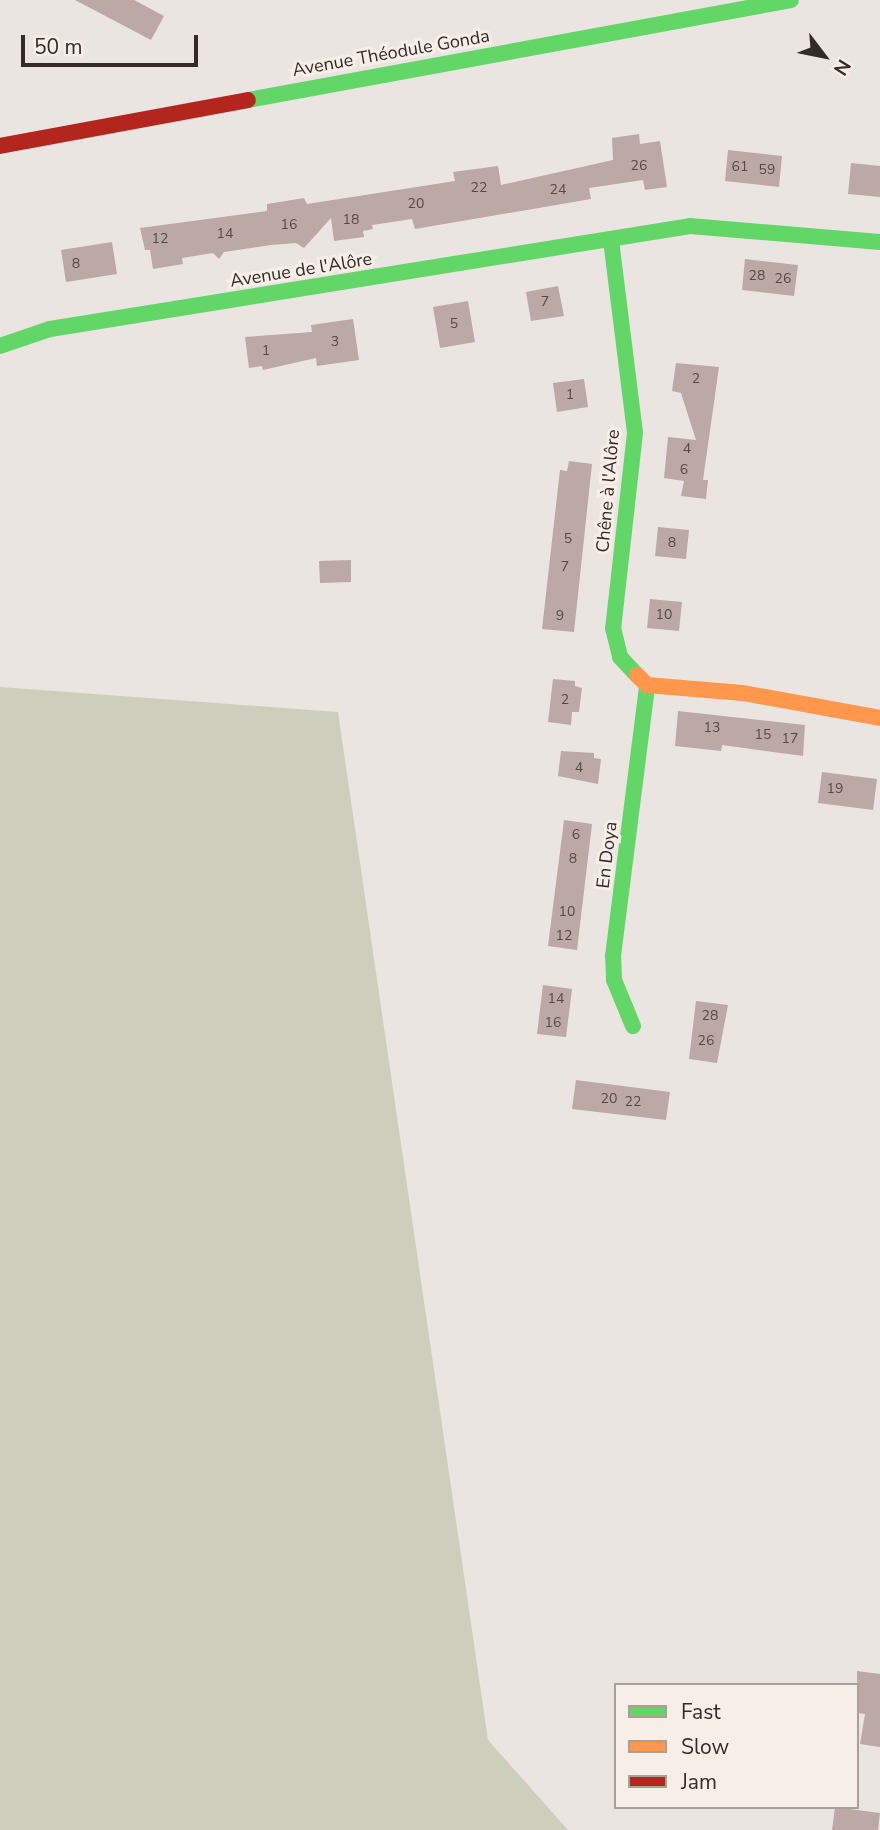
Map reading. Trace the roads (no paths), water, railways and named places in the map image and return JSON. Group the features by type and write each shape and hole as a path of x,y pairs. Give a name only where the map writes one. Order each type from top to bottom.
{"street":[{"name":"Avenue Théodule Gonda","path":"0,146 790,0"},
{"path":"611,240 690,226 880,242"},
{"name":"Avenue de l'Alôre","path":"0,346 50,329 611,240"},
{"name":"Chêne à l'Alôre","path":"611,240 635,433 615,644 626,668 647,685"},
{"path":"647,685 743,693 880,718"},
{"name":"En Doya","path":"633,1026 614,980 613,957 647,685"}]}
